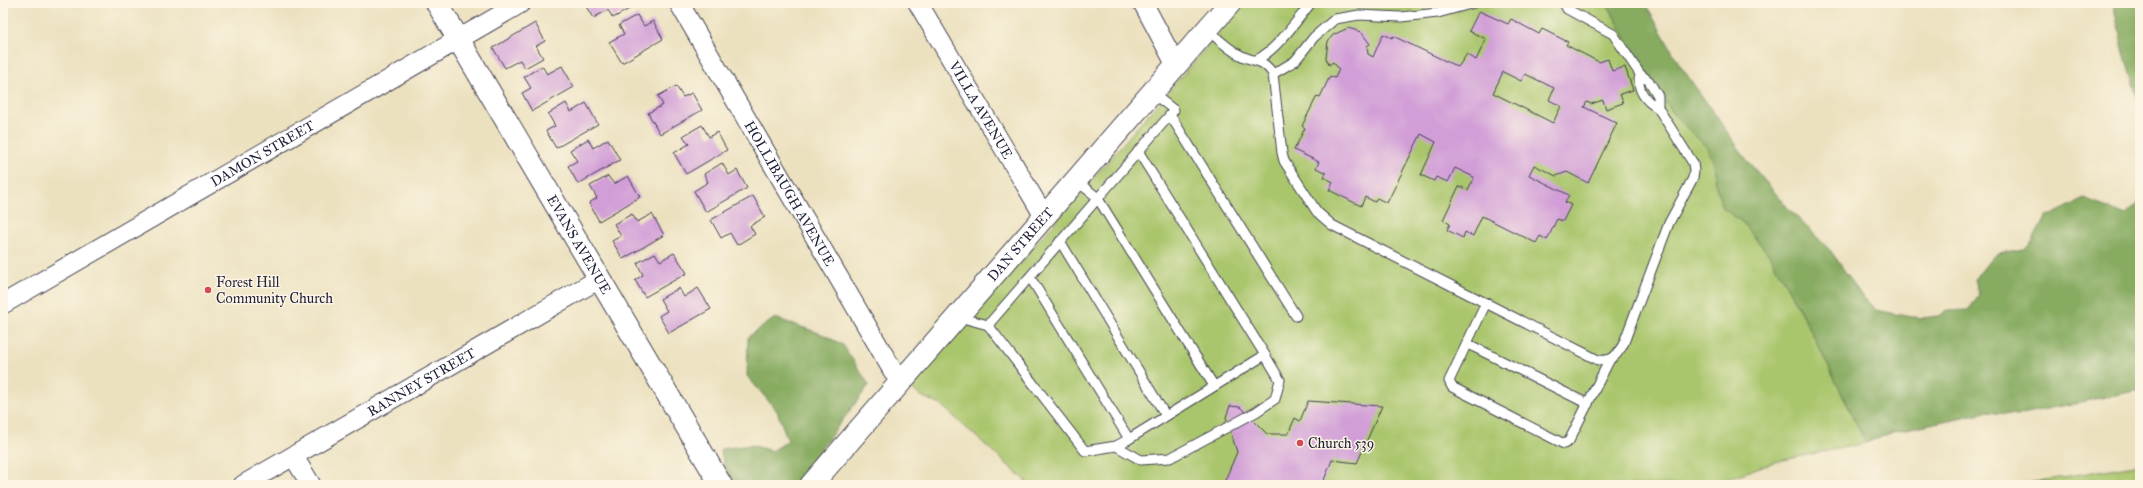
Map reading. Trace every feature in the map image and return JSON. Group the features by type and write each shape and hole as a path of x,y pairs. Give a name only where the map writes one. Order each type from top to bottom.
{"street":[{"name":"EVANS AVENUE","path":"437,3 721,485"},
{"name":"DAMON STREET","path":"3,304 521,3"},
{"name":"HOLLIBAUGH AVENUE","path":"679,3 900,383"},
{"name":"VILLA AVENUE","path":"918,3 1044,216"},
{"path":"1143,3 1176,65"},
{"name":"DAN STREET","path":"811,485 1230,3"},
{"name":"RANNEY STREET","path":"243,485 294,457 599,279"},
{"path":"294,457 311,485"}],"lane":[{"path":"1256,60 1270,51 1311,3"},
{"path":"1272,74 1295,60 1314,37 1335,18 1359,15 1401,17 1438,13 1474,3"},
{"path":"1486,303 1468,344 1449,381 1452,387 1564,444 1569,441 1609,361 1616,356 1623,345 1669,224 1693,178 1693,163 1658,108 1648,102 1642,93 1638,82 1640,74 1613,34 1568,9 1564,3"},
{"path":"1207,29 1230,49 1243,57 1256,60 1266,65 1272,74 1282,154 1288,167 1323,218 1598,360 1609,361"},
{"path":"988,325 1097,197 1174,110 1152,92"},
{"path":"1170,115 1296,316"},
{"path":"1116,446 1141,460 1170,458 1256,412 1275,399 1280,380 1138,151"},
{"path":"1075,180 1097,197 1214,386"},
{"path":"1060,242 1166,416"},
{"path":"1030,277 1129,439"},
{"path":"958,317 988,325 1085,451 1116,446 1264,355"},
{"path":"1468,344 1588,404"}],"green space":[{"path":"1245,3 1607,3 1631,48 1674,115 1707,148 1714,163 1716,186 1723,208 1742,222 1770,256 1813,335 1866,443 1774,462 1710,485 1030,485 941,405 921,396 911,388"},
{"path":"1607,3 1645,3 1680,65 1747,160 1788,208 1831,251 1861,295 1876,310 1922,318 1938,316 1947,311 1968,310 1979,296 1975,279 1990,260 1999,253 2024,249 2033,240 2045,218 2084,199 2126,215 2140,202 2140,390 2017,415 1986,412 1893,432 1866,443 1813,335 1770,256 1742,222 1723,208 1716,186 1714,163 1707,148 1674,115 1631,48"},
{"path":"2113,3 2140,3 2140,108 2123,49"},
{"path":"775,318 822,334 843,345 869,385 794,485 736,485 726,471 720,449 751,445 772,451 788,441 777,411 747,376 748,337"},
{"path":"2140,464 2140,485 2016,485"}],"building":[{"path":"584,3 628,3 631,8 613,18 608,10 593,18"},
{"path":"1479,11 1508,24 1511,19 1539,34 1542,29 1568,42 1566,45 1599,62 1608,59 1612,71 1625,67 1633,90 1620,94 1623,103 1606,109 1603,100 1591,104 1587,102 1584,107 1617,123 1588,183 1567,172 1556,176 1534,165 1529,175 1569,195 1565,202 1571,205 1563,221 1557,219 1547,240 1540,236 1536,243 1482,216 1473,236 1465,232 1463,238 1447,230 1450,224 1443,220 1459,186 1468,190 1474,177 1455,168 1448,182 1436,177 1434,181 1421,175 1436,142 1421,134 1387,203 1377,198 1375,202 1365,197 1361,206 1329,190 1333,182 1324,177 1326,173 1316,168 1319,162 1294,150 1305,128 1302,126 1317,96 1320,97 1330,76 1335,78 1339,69 1333,62 1329,65 1326,58 1328,41 1333,35 1348,28 1361,32 1370,44 1367,46 1368,54 1373,57 1383,34 1392,38 1393,36 1458,67 1467,54 1476,60 1486,39 1469,31","holes":["1503,72 1521,81 1525,74 1554,88 1549,100 1561,106 1553,123 1493,93"]},
{"path":"637,15 644,26 653,21 663,39 622,63 609,42 624,34 619,25"},
{"path":"535,23 545,41 536,46 543,58 525,68 520,60 505,68 493,48"},
{"path":"542,66 547,74 562,66 574,87 532,111 522,93 531,88 524,77"},
{"path":"676,86 683,97 692,93 702,110 660,134 648,113 663,105 658,96"},
{"path":"566,103 571,112 586,103 598,124 556,148 546,131 555,126 548,114"},
{"path":"702,125 709,137 717,132 727,150 686,174 674,153 689,144 683,136"},
{"path":"588,139 593,148 608,139 620,160 578,184 568,166 577,161 570,150"},
{"path":"722,163 729,175 737,170 747,188 706,212 694,191 708,182 704,174"},
{"path":"608,176 614,184 628,176 640,197 599,221 589,203 597,198 590,186"},
{"path":"753,196 765,217 750,226 755,234 737,245 730,233 721,238 711,220"},
{"path":"632,214 637,222 652,214 664,235 623,259 612,241 621,236 614,224"},
{"path":"655,253 660,261 674,253 687,273 645,297 635,280 643,275 637,263"},
{"path":"679,288 684,297 698,288 711,309 669,333 659,316 667,311 660,299"},
{"name":"Church 539","path":"1308,401 1382,406 1357,463 1332,460 1322,485 1223,485 1237,452 1226,417 1230,406 1240,407 1267,434 1288,434 1295,418 1300,421"}],"place":[{"name":"Forest Hill Community Church","path":"208,290"},
{"name":"Church 539","path":"1300,443"}]}
